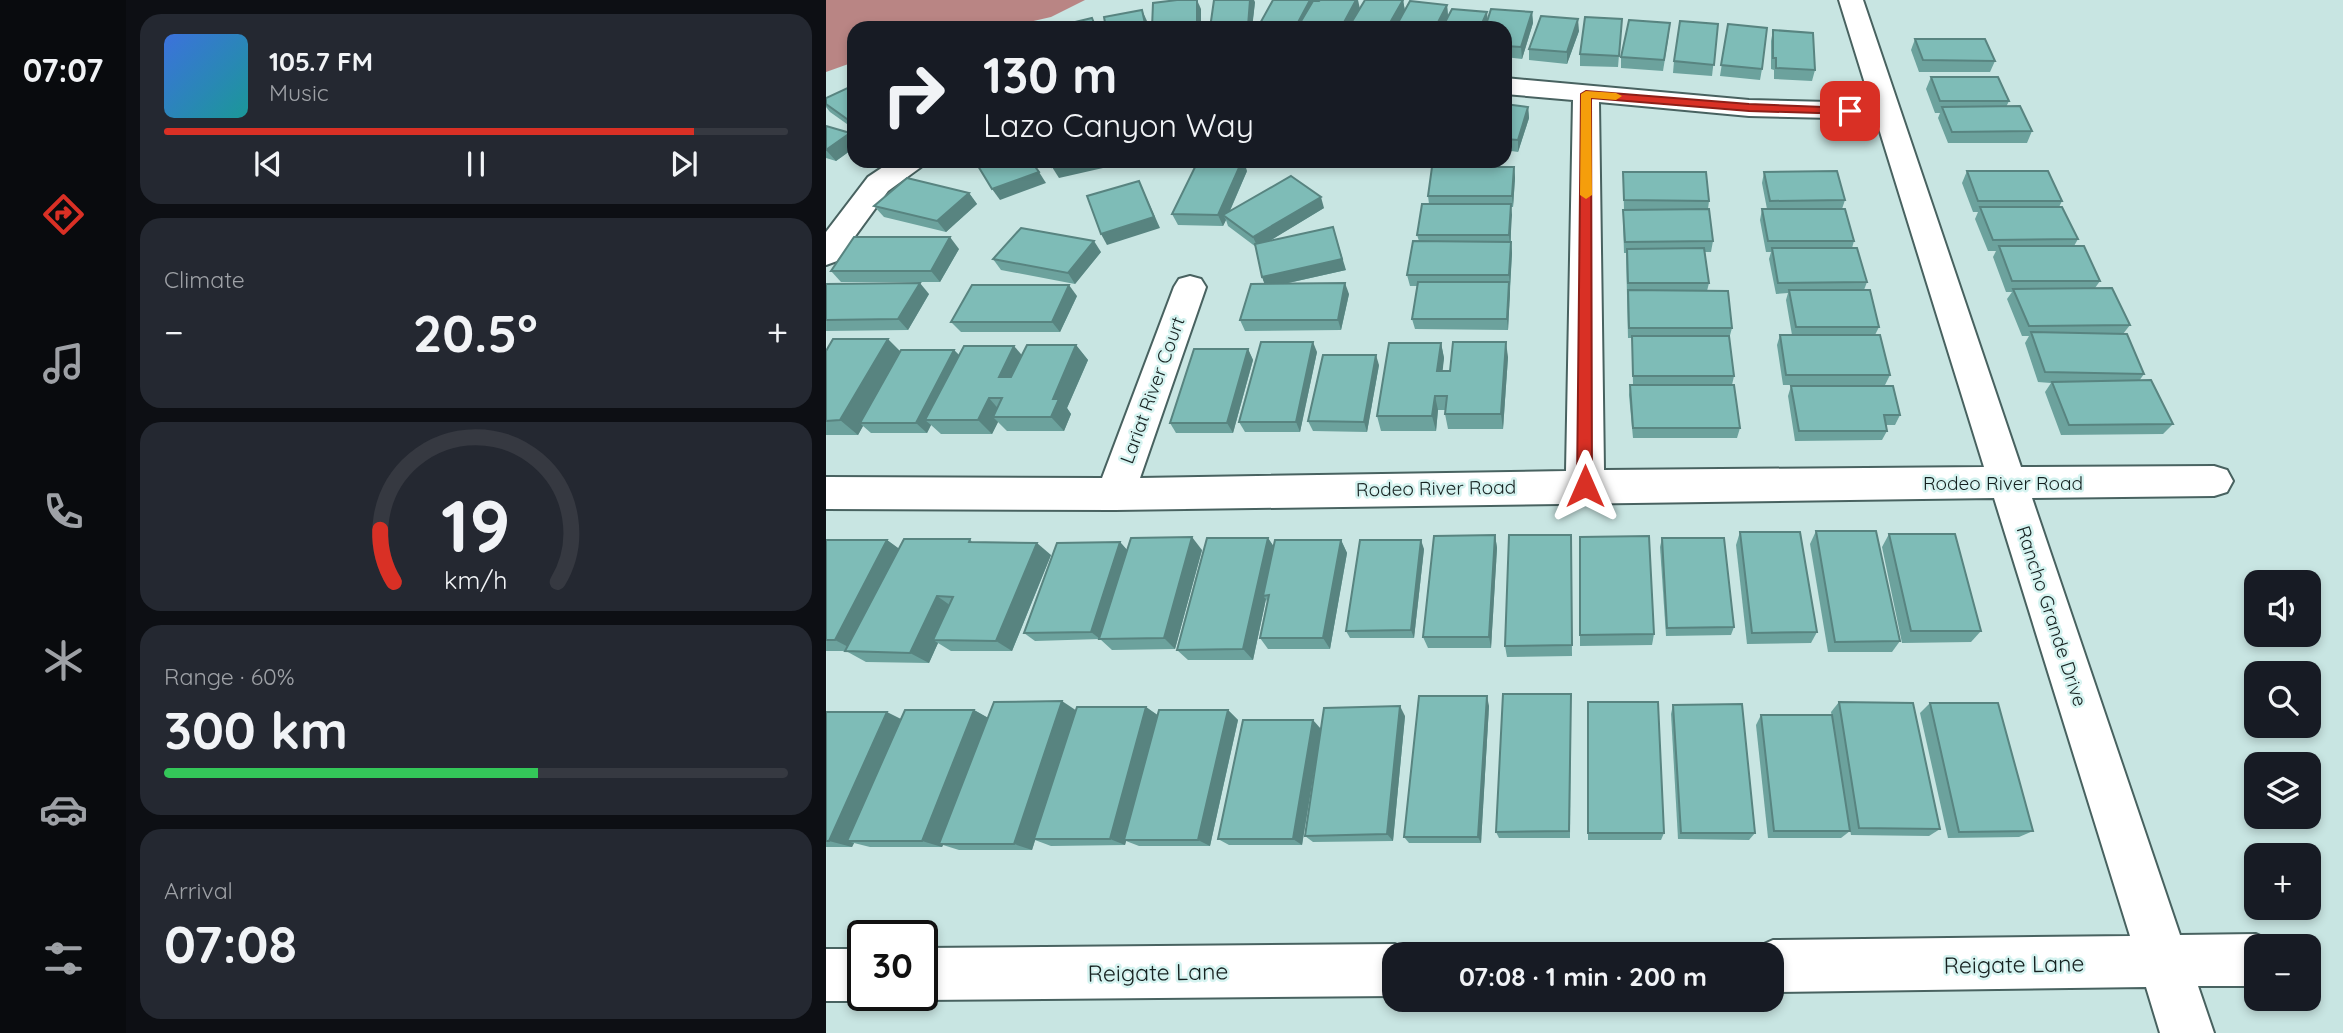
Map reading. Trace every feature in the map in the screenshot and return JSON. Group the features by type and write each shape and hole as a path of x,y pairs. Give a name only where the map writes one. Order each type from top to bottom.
{"street":[{"name":"Rancho Grande Drive","path":"1851,0 2187,1033"},
{"path":"1512,87 1788,110 1889,111"},
{"path":"1585,486 1586,94"},
{"path":"826,254 878,184 901,168"},
{"name":"Lariat River Court","path":"1115,494 1190,287"},
{"name":"Rodeo River Road","path":"826,493 1115,494 1585,486 2214,481"},
{"name":"Reigate Lane","path":"1784,966 2244,960"},
{"name":"Reigate Lane","path":"938,974 1382,970"},
{"path":"826,975 847,975"}],"shaded area":[{"path":"826,0 1085,0 1051,17 1034,21 847,21 847,64 826,72"}],"building":[{"path":"1197,0 1197,21 1152,21 1153,3"},
{"path":"1214,0 1250,0 1248,21 1211,21"},
{"path":"1273,0 1310,0 1299,21 1261,21"},
{"path":"1356,0 1345,21 1301,21 1313,1"},
{"path":"1365,0 1403,0 1391,21 1352,21"},
{"path":"1410,1 1447,5 1439,21 1399,21"},
{"path":"1452,9 1487,12 1483,21 1446,21"},
{"path":"1491,9 1532,12 1521,47 1512,46 1512,21 1487,21"},
{"path":"1142,10 1144,21 1105,21 1104,17"},
{"path":"1541,16 1578,19 1567,52 1529,49"},
{"path":"1585,17 1622,19 1619,56 1580,54"},
{"path":"1629,20 1670,23 1664,60 1621,57"},
{"path":"1680,21 1718,24 1714,65 1674,61"},
{"path":"1728,24 1767,28 1762,69 1721,65"},
{"path":"1773,30 1813,33 1815,70 1776,68 1776,58 1773,58"},
{"path":"1915,39 1985,39 1995,61 1923,60"},
{"path":"1931,77 1998,77 2009,101 1940,101"},
{"path":"847,88 847,119 826,104 826,98"},
{"path":"1512,105 1528,107 1518,140 1512,140"},
{"path":"2020,106 2032,131 1952,132 1942,107"},
{"path":"826,126 847,132 847,135 826,150"},
{"path":"1514,167 1512,196 1428,196 1432,168"},
{"path":"979,168 1036,168 1039,172 992,189"},
{"path":"1195,168 1239,168 1218,215 1172,214"},
{"path":"1837,171 1845,200 1770,201 1764,172"},
{"path":"1967,171 2048,171 2062,201 1978,201"},
{"path":"1623,172 1706,172 1709,201 1624,200"},
{"path":"1291,176 1321,197 1253,237 1223,215"},
{"path":"907,178 969,193 937,221 874,206"},
{"path":"1139,181 1154,217 1101,234 1087,196"},
{"path":"1422,204 1511,204 1509,235 1417,235"},
{"path":"1980,207 2062,207 2078,239 1993,240"},
{"path":"1709,209 1713,241 1625,242 1623,210"},
{"path":"1762,209 1845,209 1854,241 1768,241"},
{"path":"1333,227 1342,259 1262,277 1255,244"},
{"path":"1021,228 1094,241 1068,273 993,259"},
{"path":"854,237 950,237 931,271 831,271"},
{"path":"1413,241 1511,242 1509,275 1407,275"},
{"path":"1999,246 2084,246 2100,281 2012,281"},
{"path":"1704,248 1709,283 1628,283 1627,249"},
{"path":"1772,248 1857,248 1867,282 1778,283"},
{"path":"1418,282 1509,282 1507,319 1412,319"},
{"path":"920,283 898,319 826,320 826,284"},
{"path":"1345,283 1338,320 1240,320 1251,284"},
{"path":"972,285 1069,285 1052,322 951,322"},
{"path":"2112,288 2130,325 2029,326 2013,289"},
{"path":"1628,290 1728,291 1732,328 1629,328"},
{"path":"1789,290 1870,290 1879,327 1796,327"},
{"path":"2031,332 2127,334 2144,374 2045,372"},
{"path":"1780,335 1880,335 1890,375 1786,375"},
{"path":"1632,336 1729,336 1734,376 1633,376"},
{"path":"833,339 888,339 840,420 826,421 826,351"},
{"path":"1261,342 1313,342 1296,422 1239,422"},
{"path":"1453,342 1506,342 1501,414 1445,414 1447,396 1435,396 1432,416 1377,416 1389,343 1441,343 1437,371 1450,371"},
{"path":"1027,345 1076,345 1053,399 1059,399 1051,417 993,417 1002,398 989,398 978,420 925,420 964,346 1014,346 999,377 1011,377"},
{"path":"1194,349 1248,349 1227,423 1170,423"},
{"path":"901,350 954,350 916,423 860,423"},
{"path":"1323,355 1376,355 1364,422 1308,421"},
{"path":"2151,380 2173,424 2069,425 2052,382"},
{"path":"1630,385 1734,385 1740,428 1633,428"},
{"path":"1791,386 1893,386 1900,415 1884,415 1887,431 1799,431"},
{"path":"1816,531 1876,531 1900,641 1835,642"},
{"path":"1740,532 1800,532 1817,632 1752,633"},
{"path":"1889,534 1955,534 1981,631 1911,631"},
{"path":"1495,535 1489,637 1423,637 1434,536"},
{"path":"1509,535 1571,535 1572,645 1505,646"},
{"path":"1649,536 1654,634 1580,635 1580,537"},
{"path":"1192,537 1164,638 1099,639 1131,538"},
{"path":"1207,538 1268,538 1243,649 1177,650"},
{"path":"1662,538 1724,538 1734,627 1667,628"},
{"path":"904,539 1037,543 996,641 933,640 953,597 937,596 910,653 845,651"},
{"path":"826,540 887,540 835,640 826,640"},
{"path":"1275,540 1341,540 1323,638 1260,638 1269,595 1263,596"},
{"path":"1360,540 1421,540 1411,630 1346,631"},
{"path":"1120,542 1091,632 1024,633 1057,543"},
{"path":"1503,694 1571,694 1569,831 1496,832"},
{"path":"1419,696 1487,696 1478,837 1404,837"},
{"path":"1062,701 1014,844 939,844 994,702"},
{"path":"1588,702 1658,702 1664,833 1588,833"},
{"path":"1839,702 1913,703 1940,829 1859,828"},
{"path":"1930,703 1998,703 2033,831 1959,832"},
{"path":"1742,704 1755,833 1681,833 1673,705"},
{"path":"1400,706 1387,834 1305,836 1324,708"},
{"path":"1077,707 1146,707 1110,839 1034,839"},
{"path":"905,710 974,710 922,841 847,841"},
{"path":"1159,710 1228,710 1198,840 1124,840"},
{"path":"826,712 887,712 829,841 826,841"},
{"path":"1761,715 1832,715 1850,831 1774,831"},
{"path":"1243,720 1313,720 1293,839 1218,839"}],"slow traffic":[{"path":"1586,195 1586,94 1616,96"}],"route":[{"path":"1585,486 1586,94 1749,108 1850,111"}]}
